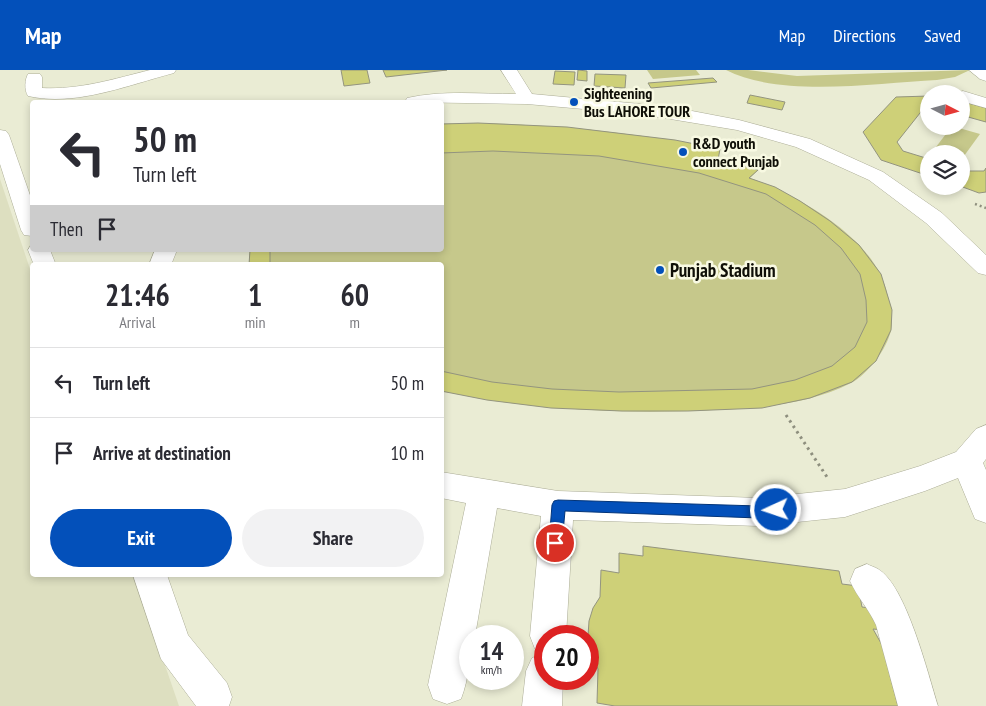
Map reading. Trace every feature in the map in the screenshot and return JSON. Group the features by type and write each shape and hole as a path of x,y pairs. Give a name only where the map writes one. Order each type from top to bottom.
{"street":[{"path":"34,77 34,92 86,97 168,70"},
{"path":"509,70 527,100"},
{"path":"977,70 986,76"},
{"path":"970,98 986,103"},
{"path":"444,104 464,99"},
{"path":"444,100 527,100 640,109 738,125 803,143 876,176 934,218 986,268"},
{"path":"0,134 30,224"},
{"path":"444,486 558,505 759,512 845,503 924,478 967,461 986,437"},
{"path":"967,461 986,509"},
{"path":"447,686 484,493"},
{"path":"549,625 558,505"},
{"path":"151,577 174,646 213,697"},
{"path":"867,581 883,601 893,622 918,706"},
{"path":"542,706 543,690"}],"path":[{"path":"975,204 986,208"},
{"path":"786,415 845,503"}],"shaded area":[{"path":"0,179 30,269 30,577 135,577 179,706 0,706"}],"green space":[{"path":"647,70 696,70 700,75 653,79"},
{"path":"726,70 748,70 797,76 970,70 955,77 937,80 829,87 773,84 748,79"},
{"name":"Punjab Stadium","path":"478,123 600,131 660,138 720,149 718,160 758,170 750,178 790,195 811,207 849,235 865,252 878,270 886,289 892,314 891,330 881,353 864,374 851,383 818,396 782,404 729,409 643,412 575,409 508,402 444,392 444,262 249,262 250,252 444,252 444,124"},
{"path":"970,131 980,134 970,148 970,145 938,145 945,135 970,135"}],"building":[{"path":"341,70 367,70 370,83 344,86"},
{"path":"383,70 447,70 386,77"},
{"path":"578,70 587,71 587,81 577,80"},
{"path":"555,71 575,72 574,85 553,84"},
{"path":"595,74 626,75 625,88 594,86"},
{"path":"713,78 717,82 651,88 648,83"},
{"path":"750,95 785,102 782,110 747,103"},
{"path":"920,96 920,113 897,142 903,151 920,156 920,173 881,160 863,132 896,97"},
{"path":"970,104 986,108 986,122 970,118"},
{"path":"478,123 567,127 675,140 720,149 718,160 758,170 749,178 775,187 830,221 859,245 881,274 892,310 891,330 876,361 852,382 810,398 762,408 622,411 551,408 487,400 444,392 444,372 492,382 552,389 619,392 752,389 795,380 832,366 855,347 867,322 866,300 860,274 841,248 815,225 766,194 699,173 599,156 493,151 444,153 444,124"},
{"path":"986,168 986,192 979,193 970,190 970,171 984,171"},
{"path":"250,252 270,252 270,262 249,262"},
{"path":"643,546 839,571 842,584 858,586 862,607 878,609 883,630 873,629 882,645 898,706 615,706 597,703 597,690 599,690 599,625 589,625 593,608 600,597 601,570 619,573 619,553 643,556"}],"place":[{"name":"Sighteening Bus LAHORE TOUR","path":"574,102"},
{"name":"R&D youth connect Punjab","path":"683,152"},
{"name":"Punjab Stadium","path":"660,270"}],"route":[{"path":"555,543 558,505 759,512 776,510"}]}
